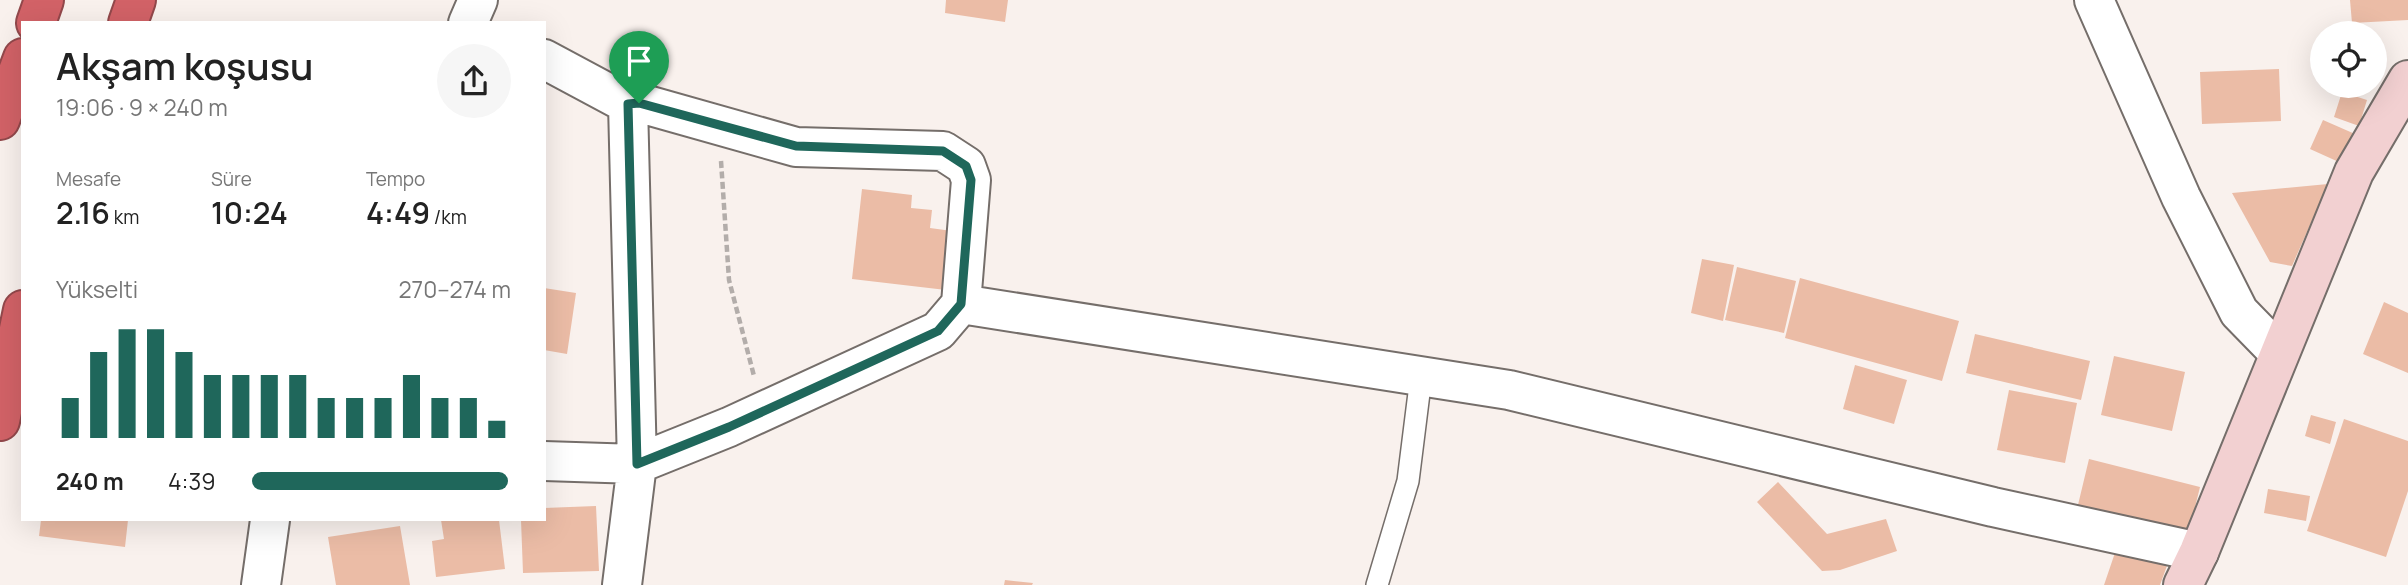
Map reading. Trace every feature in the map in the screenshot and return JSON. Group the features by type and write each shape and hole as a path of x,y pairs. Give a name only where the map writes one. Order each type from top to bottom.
{"highway":[{"path":"37,21 44,0"},
{"path":"129,21 136,0"},
{"path":"1,115 21,63"},
{"path":"0,371 21,315"},
{"path":"0,421 21,320"}],"street":[{"path":"2094,0 2181,197 2239,312 2279,353"},
{"path":"546,60 628,104 639,103 796,146 943,151 966,166 971,180 961,304 938,331 763,411 637,464 546,461"},
{"path":"961,304 1509,390 1993,507 2191,569 2354,172 2408,80"},
{"path":"622,585 637,464 628,104"},
{"path":"261,585 270,521"}],"lane":[{"path":"1377,585 1408,481 1421,376"}],"path":[{"path":"719,125 729,280 763,411"}],"building":[{"path":"946,0 1008,0 1005,22 945,13"},
{"path":"2350,0 2408,0 2408,20 2352,21"},
{"path":"2279,69 2281,121 2202,124 2200,72"},
{"path":"2340,98 2367,100 2359,126 2334,117"},
{"path":"2323,120 2355,134 2341,163 2310,149"},
{"path":"2328,184 2292,266 2270,262 2232,193"},
{"path":"862,189 912,195 911,208 932,210 930,228 952,231 946,290 852,279"},
{"path":"1702,259 1734,265 1723,321 1691,313"},
{"path":"1737,267 1796,281 1784,333 1725,320"},
{"path":"1800,278 1959,321 1942,381 1785,338"},
{"path":"546,288 576,293 567,354 546,350"},
{"path":"2384,302 2408,313 2408,373 2363,354"},
{"path":"1975,334 2090,361 2081,400 1966,373"},
{"path":"2114,356 2185,372 2172,431 2101,415"},
{"path":"1855,365 1907,380 1894,424 1843,409"},
{"path":"2009,390 2077,403 2065,463 1997,450"},
{"path":"2311,415 2336,422 2330,444 2305,436"},
{"path":"2344,419 2408,441 2408,491 2386,557 2307,531"},
{"path":"2089,459 2200,487 2188,536 2077,509"},
{"path":"1778,482 1827,534 1886,519 1897,551 1840,570 1822,571 1757,502"},
{"path":"2268,489 2310,496 2306,521 2264,513"},
{"path":"596,506 599,571 523,573 521,521 546,521 546,508"},
{"path":"41,521 128,521 125,547 39,536"},
{"path":"441,521 499,521 505,569 436,577 432,541 444,539"},
{"path":"400,526 410,585 336,585 328,537"},
{"path":"2119,541 2172,552 2160,585 2104,585"},
{"path":"1005,580 1033,583 1004,585"}],"route":[{"path":"639,103 796,146 943,151 966,166 971,180 961,304 938,331 729,427 637,464 628,104 639,103"}]}
